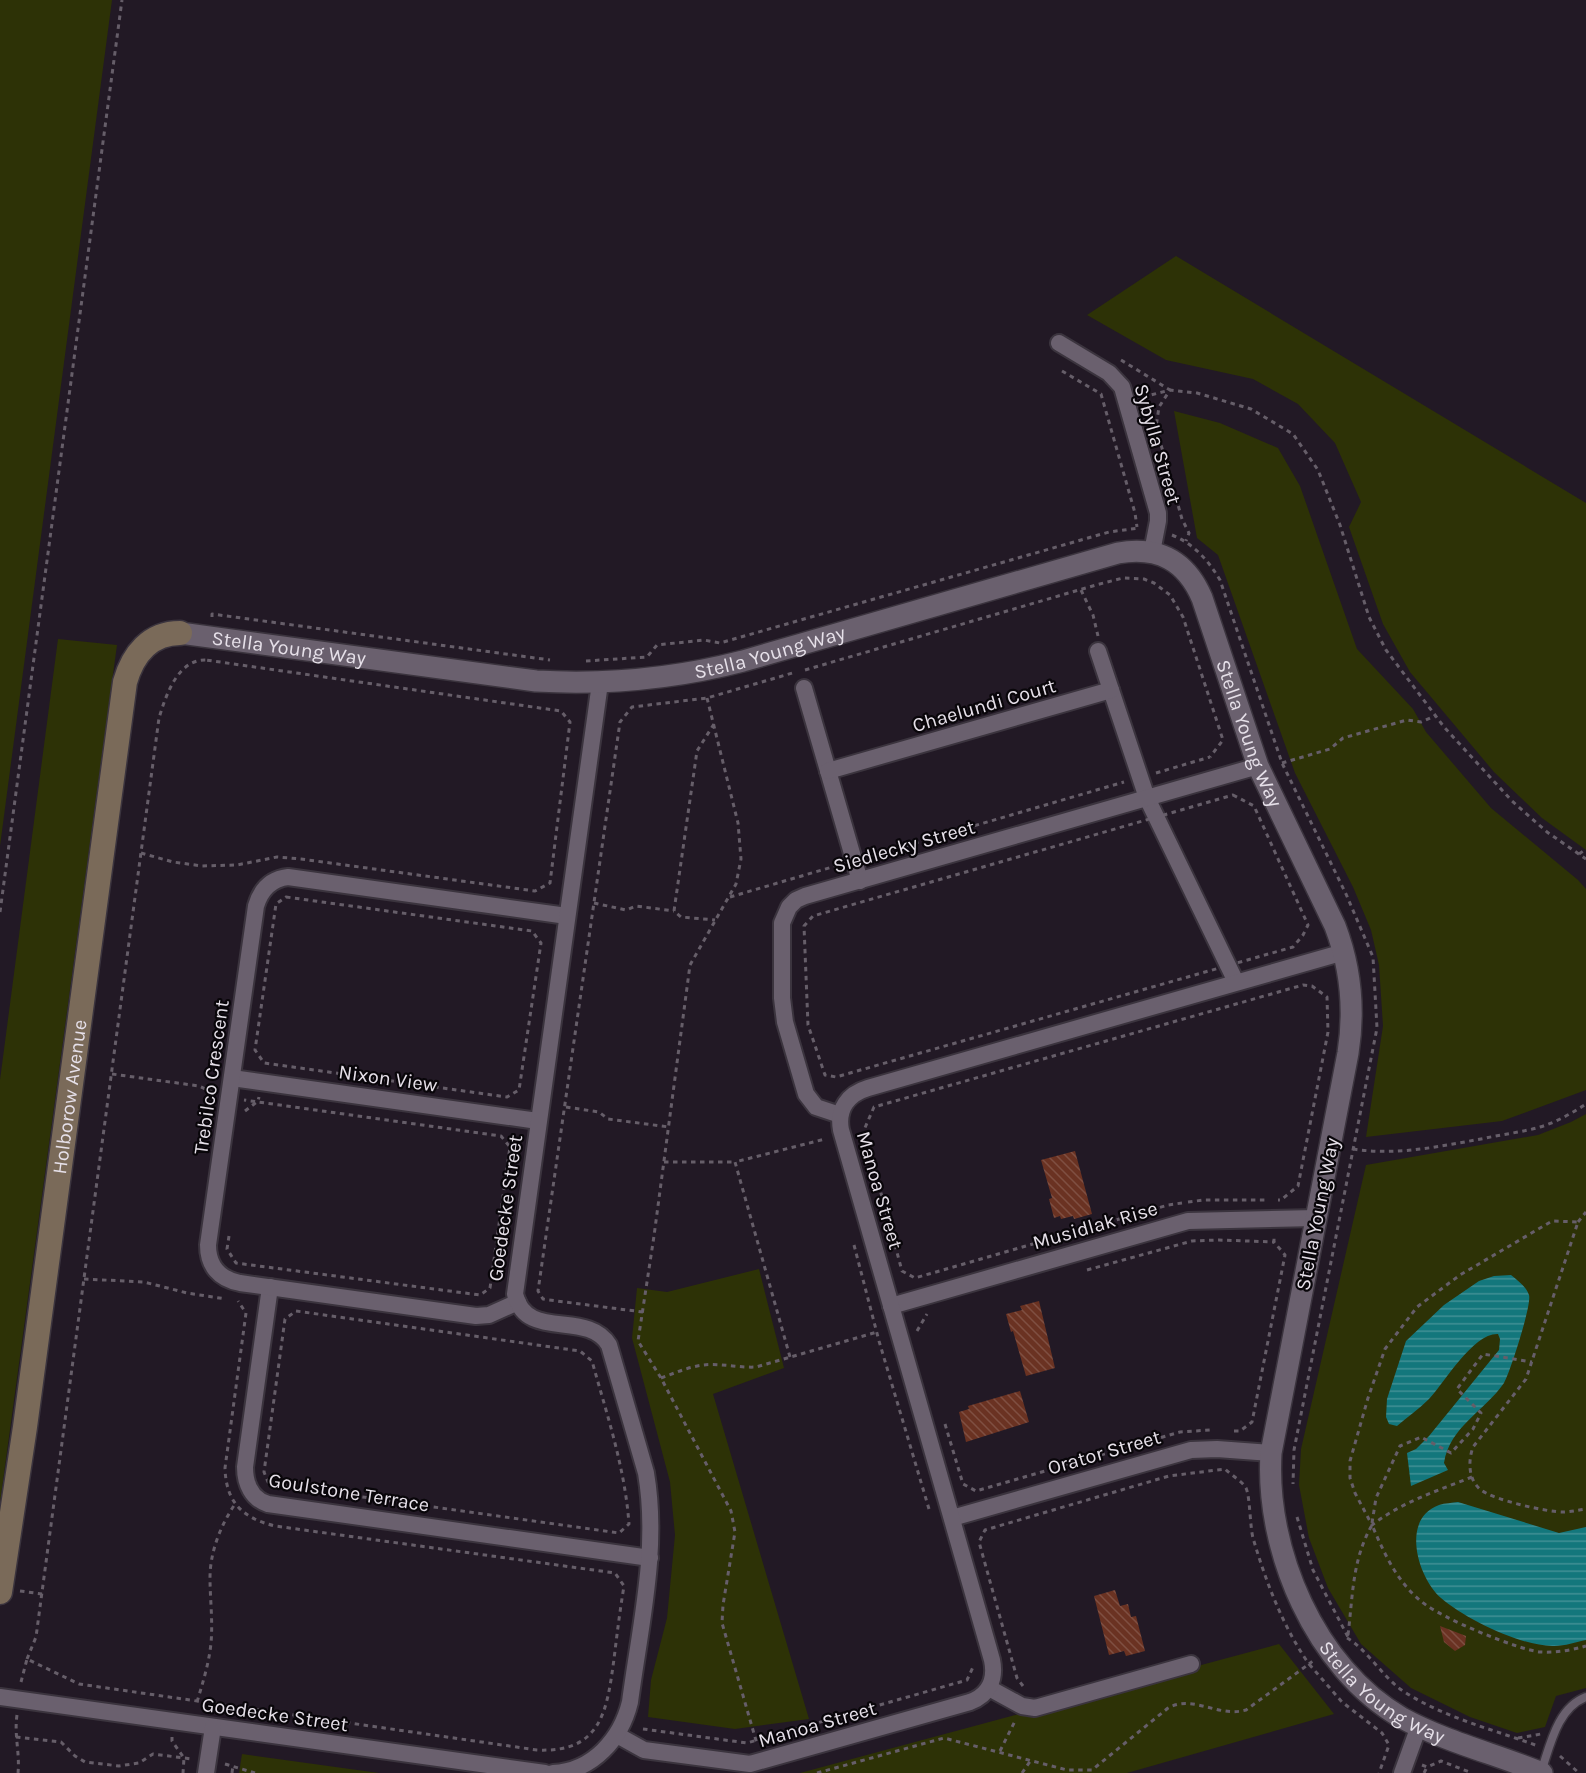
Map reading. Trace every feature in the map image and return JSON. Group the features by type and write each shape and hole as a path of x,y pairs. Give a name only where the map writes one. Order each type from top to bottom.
{"main road":[{"name":"Holborow Avenue","path":"0,1592 27,1415 125,682 133,661 145,645 162,635 180,633"}],"street":[{"name":"Sybylla Street","path":"1059,343 1113,375 1122,387 1157,508 1158,521 1152,552"},
{"name":"Stella Young Way","path":"180,633 504,678 600,683 654,679 712,669 1118,553 1152,552 1178,564 1198,588 1258,766 1329,914 1344,952 1352,1002 1350,1036 1271,1453 1270,1495 1278,1536 1306,1610 1329,1649 1347,1672 1369,1694 1401,1717 1419,1726 1541,1773"},
{"path":"1098,651 1147,798 1236,982"},
{"name":"Goedecke Street","path":"553,1773 570,1770 591,1760 609,1745 620,1730 630,1702 650,1558 651,1515 646,1473 609,1346 599,1333 590,1328 533,1319 524,1312 518,1302 515,1284 600,683"},
{"path":"804,688 860,881"},
{"name":"Chaelundi Court","path":"828,771 1111,690"},
{"name":"Siedlecky Street","path":"840,1115 816,1107 803,1089 784,1016 781,929 786,912 796,900 1258,766"},
{"name":"Trebilco Crescent","path":"518,1302 489,1315 476,1316 227,1280 216,1271 209,1256 208,1245 256,906 264,889 278,878 288,876 567,916"},
{"name":"Manoa Street","path":"620,1730 636,1747 652,1751 742,1764 762,1762 970,1702 980,1697 989,1688 994,1676 993,1660 842,1135 840,1115 847,1101 859,1091 1344,952"},
{"name":"Nixon View","path":"232,1078 538,1121"},
{"name":"Musidlak Rise","path":"891,1305 1188,1221 1316,1218"},
{"name":"Goulstone Terrace","path":"270,1287 245,1467 245,1479 249,1489 260,1500 268,1504 650,1558"},
{"name":"Orator Street","path":"952,1518 1191,1450 1217,1449 1271,1453"},
{"path":"989,1688 1028,1708 1191,1664"},
{"name":"Goedecke Street","path":"0,1697 545,1773"},
{"path":"1402,1773 1419,1726"},
{"path":"206,1773 213,1727"}],"lane":[{"path":"1541,1773 1555,1731 1567,1711 1578,1700 1586,1697"}],"path":[{"path":"0,912 122,0"},
{"path":"1113,354 1170,390"},
{"path":"1062,371 1101,394 1137,527"},
{"path":"1170,390 1159,407 1156,427 1182,519 1189,533 1186,542"},
{"path":"1126,401 1170,390 1197,393 1251,409 1293,434 1318,470 1340,525 1370,617 1386,650 1435,716 1512,801 1547,832 1586,859"},
{"path":"576,662 648,657 657,645 704,640 720,643 1109,532 1137,527 1175,536 1205,557 1220,580 1282,763 1347,894 1373,957 1377,1028 1294,1450 1292,1492"},
{"path":"643,1312 549,1300 539,1295 538,1284 566,1107 620,722 633,708 707,698 1123,578 1144,579 1162,588 1176,603 1183,617 1223,740 1210,757"},
{"path":"1081,590 1093,615 1098,636 1098,651"},
{"path":"206,660 212,614 553,661"},
{"path":"18,1773 19,1753 16,1737 23,1670 36,1637 159,718 176,678 185,667 197,660 206,660 561,711 570,722 550,883 535,891 302,859 277,857 237,865 202,866 173,862 141,853"},
{"path":"707,698 738,823 741,859 736,884 690,965 638,1341 661,1378 731,1510 735,1532 722,1623 762,1762"},
{"path":"1282,763 1330,749 1344,738 1407,720 1421,722 1435,716"},
{"path":"674,911 696,751 714,724"},
{"path":"1233,795 1254,806 1308,925 1304,935 1293,947 836,1077 825,1075 808,1025 804,926 813,916 1156,817 1233,795"},
{"path":"1579,854 1586,849"},
{"path":"286,897 532,930 541,943 519,1090 507,1097 264,1063 255,1050 276,904 286,897"},
{"path":"594,903 626,910 636,906 674,911 681,917 715,920"},
{"path":"1276,1200 1204,1200 1168,1205 915,1278 902,1271 864,1130 874,1107 1304,985"},
{"path":"112,1074 199,1086 222,1097 501,1136 510,1147 490,1288 480,1295 236,1263 227,1249 230,1226"},
{"path":"244,1122 245,1110 258,1101"},
{"path":"1353,1149 1410,1150 1512,1133 1540,1127 1567,1116 1586,1104"},
{"path":"566,1107 599,1112 608,1119 669,1127"},
{"path":"664,1162 735,1162 842,1135"},
{"path":"735,1162 790,1357"},
{"path":"1586,1212 1578,1222 1526,1379 1473,1447 1470,1457 1472,1477 1481,1490 1497,1498 1554,1512 1586,1509"},
{"path":"1578,1222 1552,1221 1460,1275 1417,1307 1385,1349 1350,1461 1350,1478 1384,1555 1402,1581 1422,1602 1464,1625 1516,1646 1540,1652 1565,1651 1586,1646"},
{"path":"853,1241 932,1519"},
{"path":"1076,1273 1192,1241 1274,1242"},
{"path":"27,1659 79,1684 552,1751 574,1746 592,1732 605,1712 608,1699 624,1586 615,1573 275,1526 250,1517 235,1504 225,1482 246,1313 238,1300 187,1293 144,1282 84,1279"},
{"path":"297,1311 580,1351 592,1361 595,1371 621,1465 630,1524 620,1533 268,1482 264,1472 285,1319 297,1311"},
{"path":"920,1341 917,1330 926,1315 938,1311"},
{"path":"661,1378 687,1368 705,1365 756,1367 877,1332"},
{"path":"1348,1637 1357,1556 1372,1525 1381,1487 1400,1446 1421,1437 1451,1453 1473,1429 1481,1413 1457,1389 1483,1354 1532,1362"},
{"path":"943,1418 963,1484 976,1491 1180,1432 1206,1430"},
{"path":"1000,1751 1028,1693 1017,1678 979,1542 986,1530 1169,1476 1225,1469 1246,1489 1253,1537 1269,1584 1298,1648 1342,1702 1382,1733 1389,1745 1379,1773"},
{"path":"1372,1525 1386,1514 1407,1503 1472,1477"},
{"path":"197,1702 211,1643 210,1575 214,1550 223,1525 235,1504"},
{"path":"1296,1513 1313,1570 1348,1637 1398,1688 1455,1717 1548,1749 1562,1757 1579,1773"},
{"path":"817,1773 944,1738 1067,1770 1092,1770 1177,1703 1187,1702 1226,1713 1246,1710 1348,1637"},
{"path":"620,1730 747,1743 968,1680 975,1664"},
{"path":"1517,1738 1555,1731"},
{"path":"16,1737 61,1742 85,1762 119,1766 139,1763 153,1754"},
{"path":"172,1741 184,1758 183,1773"},
{"path":"1022,1773 1031,1760"},
{"path":"1424,1773 1426,1767 1441,1761 1472,1773"},
{"path":"232,1773 233,1765 255,1773"}],"green space":[{"path":"0,0 112,0 0,846"},
{"path":"1176,256 1586,503 1586,850 1542,818 1494,772 1410,672 1383,624 1349,527 1361,502 1335,443 1298,404 1253,379 1166,360 1087,315"},
{"path":"1174,411 1220,423 1278,448 1300,486 1357,649 1413,709 1426,732 1491,808 1586,889 1586,1090 1502,1121 1366,1137 1383,1026 1379,965 1371,930 1353,887 1295,773 1218,555 1197,538"},
{"path":"58,639 117,645 0,1503 0,1080"},
{"path":"1586,1114 1586,1688 1556,1696 1545,1727 1517,1733 1470,1717 1411,1688 1361,1644 1328,1588 1309,1538 1299,1485 1301,1449 1366,1165 1538,1135"},
{"path":"759,1269 784,1368 713,1394 809,1719 735,1729 648,1717 651,1680 667,1618 675,1535 670,1482 632,1338 637,1288 667,1292"},
{"path":"1279,1644 1334,1714 1127,1773 800,1773"},
{"path":"242,1754 379,1773 239,1773"}],"water":[{"path":"1511,1275 1526,1289 1529,1301 1520,1339 1504,1383 1453,1439 1444,1463 1448,1470 1411,1486 1407,1453 1416,1449 1429,1436 1499,1350 1500,1339 1498,1334 1479,1341 1460,1360 1429,1399 1397,1426 1389,1424 1386,1417 1387,1399 1406,1341 1444,1305 1479,1281 1494,1276"},
{"path":"1458,1502 1559,1533 1586,1527 1586,1640 1554,1646 1527,1642 1479,1623 1441,1598 1433,1589 1420,1563 1416,1535 1427,1512 1439,1505"}],"building":[{"path":"1075,1151 1092,1214 1074,1219 1073,1216 1054,1218 1049,1199 1052,1198 1041,1160"},
{"path":"1039,1301 1055,1368 1026,1376 1006,1314 1022,1310 1020,1306"},
{"path":"1020,1391 1029,1422 966,1442 959,1412 969,1409 968,1406"},
{"path":"1115,1590 1120,1606 1128,1604 1131,1617 1136,1616 1145,1651 1126,1656 1124,1651 1109,1655 1094,1596"},
{"path":"1440,1626 1466,1636 1465,1645 1455,1651 1444,1642"}]}
